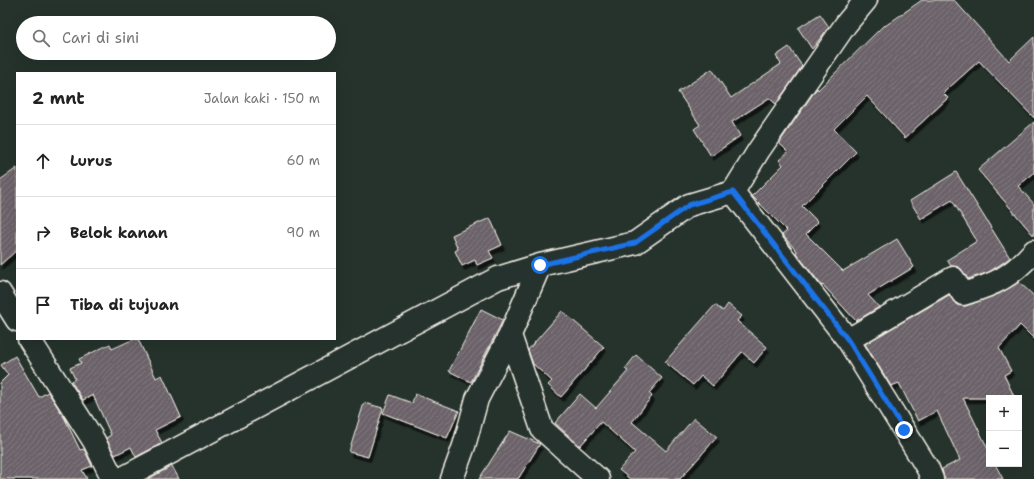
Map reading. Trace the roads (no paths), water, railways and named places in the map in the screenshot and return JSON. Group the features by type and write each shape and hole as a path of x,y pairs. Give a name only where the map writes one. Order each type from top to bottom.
{"street":[{"path":"121,479 498,278 540,265 635,243 689,205 733,192 759,150 846,24 866,0"},
{"path":"733,192 848,340 928,469 932,479"},
{"path":"848,340 953,278 963,294 1002,280 1015,271 1034,251"},
{"path":"452,479 464,446 477,399 510,335 540,265"},
{"path":"0,293 16,318"},
{"path":"510,335 542,429 598,479"},
{"path":"30,340 94,441 113,479"}]}
